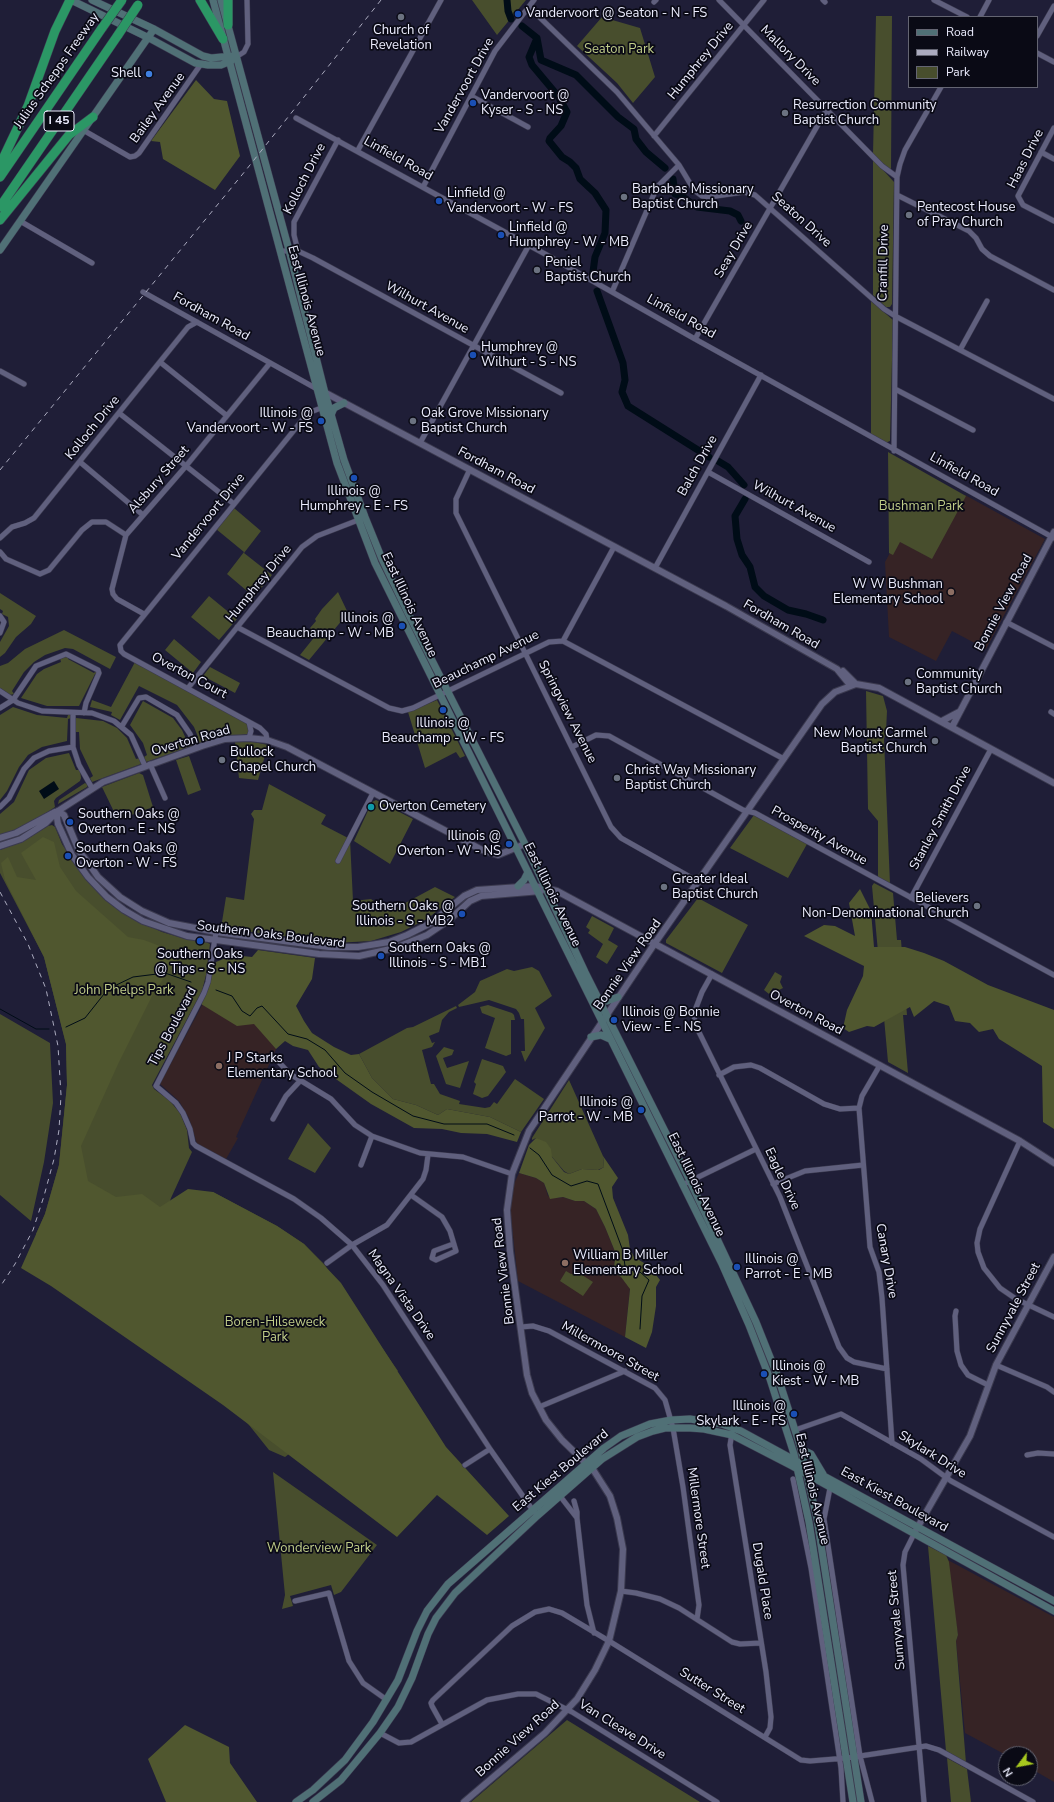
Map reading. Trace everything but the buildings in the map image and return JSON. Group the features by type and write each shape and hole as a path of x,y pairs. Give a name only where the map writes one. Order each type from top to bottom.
{"highway":[{"path":"0,165 28,106 55,31 71,0"},
{"name":"Julius Schepps Freeway","path":"0,177 122,0"},
{"path":"200,0 223,38"},
{"path":"228,0 228,25"},
{"name":"I 45","path":"0,207 140,3"},
{"path":"0,220 69,135 93,117"}],"main road":[{"path":"71,0 201,64 215,65 229,63 236,57"},
{"path":"92,0 154,29 175,42 203,56 219,58 227,56 236,57"},
{"name":"East Illinois Avenue","path":"213,0 281,251 321,408 341,461 388,572 690,1181 725,1262 770,1379 795,1459 809,1522 850,1757 861,1802"},
{"name":"East Illinois Avenue","path":"221,0 289,250 357,520 375,563 439,696 528,872 666,1153 756,1322 778,1377 801,1449 833,1610 850,1757 853,1802"},
{"path":"0,250 154,29"},
{"path":"331,415 334,408 344,403"},
{"path":"518,886 524,880 528,872"},
{"path":"565,949 573,946"},
{"path":"598,998 607,1001 618,998"},
{"path":"592,1037 601,1035 610,1039"},
{"path":"635,1090 642,1086"},
{"path":"666,1153 674,1149"},
{"path":"770,1379 778,1377"},
{"name":"East Kiest Boulevard","path":"313,1802 340,1780 380,1733 398,1706 412,1678 428,1634 444,1606 466,1582 560,1496 614,1440 636,1429 671,1420 701,1420 734,1428 823,1474 1054,1601"},
{"name":"East Kiest Boulevard","path":"296,1802 313,1790 346,1760 374,1722 398,1680 417,1631 434,1600 466,1567 532,1510 589,1465 637,1437 653,1431 673,1428 704,1429 732,1435 797,1469 1054,1611"},
{"path":"776,1449 784,1446 789,1438"},
{"path":"801,1449 814,1458 823,1474"},
{"path":"812,1499 815,1490 826,1486"},
{"path":"858,1503 861,1496"},
{"path":"1033,1599 1037,1592"},
{"path":"824,1611 833,1610"}],"street":[{"path":"236,57 244,52 248,44 248,0"},
{"path":"358,150 440,0"},
{"name":"Vandervoort Drive","path":"423,187 495,51 534,0"},
{"name":"Mallory Drive","path":"719,0 882,166 897,177"},
{"name":"Humphrey Drive","path":"654,136 764,0"},
{"path":"934,0 965,16"},
{"path":"981,16 989,0"},
{"path":"1038,34 1054,6"},
{"name":"Seaton Drive","path":"528,8 608,82 679,165 694,190 702,196 715,197 744,192 755,195 884,309 894,316 1054,399"},
{"path":"171,50 175,42"},
{"path":"1038,54 1054,62"},
{"name":"Bailey Avenue","path":"83,130 127,155 135,156 139,153 201,64"},
{"name":"Cranfill Drive","path":"894,450 894,316 897,177 905,150 940,88"},
{"path":"471,96 528,127"},
{"name":"Seay Drive","path":"695,339 827,109"},
{"name":"Linfield Road","path":"296,118 358,150 894,450 1053,536"},
{"name":"Haas Drive","path":"1054,128 1019,192 1019,200 1023,205 1054,221"},
{"name":"Kolloch Drive","path":"298,251 294,235 294,222 338,140"},
{"path":"1041,152 1054,158"},
{"path":"612,292 657,187 679,165"},
{"path":"897,195 969,232 976,238 982,249 990,256 1054,290"},
{"path":"20,221 92,262"},
{"path":"420,443 529,245"},
{"name":"Wilhurt Avenue","path":"281,251 298,251 561,393"},
{"name":"Fordham Road","path":"143,292 317,389 726,606 837,669 853,685"},
{"path":"960,350 987,301"},
{"name":"Kolloch Drive","path":"0,538 12,527 25,523 34,518 188,327 197,322"},
{"path":"160,362 226,415"},
{"name":"Alsbury Street","path":"144,614 117,599 113,594 112,589 126,535 186,466 226,415 270,363"},
{"path":"0,371 24,384"},
{"name":"Balch Drive","path":"655,568 761,375"},
{"path":"895,389 973,430"},
{"name":"Vandervoort Drive","path":"120,648 120,645 144,614 308,413 321,408"},
{"path":"119,413 234,504"},
{"path":"80,462 142,515"},
{"name":"Springview Avenue","path":"470,469 456,500 456,513 616,833 621,838 699,882"},
{"name":"Wilhurt Avenue","path":"708,472 868,562"},
{"name":"Humphrey Drive","path":"188,688 294,556 309,541 365,517"},
{"path":"0,552 6,559 35,573 45,573 82,530 92,522 106,522 126,535"},
{"name":"Bonnie View Road","path":"952,727 1006,622 1053,536"},
{"path":"614,547 563,641 784,759"},
{"path":"0,616 4,622 0,633"},
{"path":"1006,622 1054,647"},
{"name":"Beauchamp Avenue","path":"238,627 389,708 406,710 439,696 549,642 563,641"},
{"name":"Overton Court","path":"120,648 124,654 264,731 267,740"},
{"path":"0,708 13,700 36,666 62,655 69,654 98,670 99,673 86,703 84,713"},
{"path":"853,685 879,688 1054,783"},
{"name":"Bonnie View Road","path":"464,1802 545,1733 568,1710 586,1686 609,1641 621,1591 622,1550 617,1518 604,1485 589,1465 557,1434 539,1407 527,1375 510,1251 507,1210 512,1174 529,1131 655,943 825,701 835,692 853,685"},
{"path":"0,691 13,700 42,711 101,715 122,726 134,740 141,756 165,798"},
{"path":"122,726 139,698 146,697 177,715 190,734 196,748"},
{"path":"942,721 961,711"},
{"path":"73,713 73,747 79,765 92,788"},
{"path":"249,722 252,731 249,738"},
{"name":"Prosperity Avenue","path":"572,747 596,735 609,736 748,811 755,813 1054,975"},
{"name":"Overton Road","path":"0,846 21,839 46,823 58,811 92,788 147,765 196,748 225,739 249,738 267,740 287,747 482,850 498,855 524,844"},
{"path":"0,807 9,798 24,769 34,758 49,751 73,747"},
{"name":"Stanley Smith Drive","path":"911,898 991,749"},
{"path":"338,861 373,793"},
{"path":"0,838 16,833 58,811"},
{"name":"Southern Oaks Boulevard","path":"536,889 518,886 482,889 469,894 431,923 407,936 377,945 349,948 329,947 216,932 169,923 148,914 125,901 98,877 79,851 64,815 58,811 57,818 62,834 72,855 92,882 120,907 143,921 168,931 215,939 332,956 359,956 401,946 427,935 449,920 472,900 487,895 545,889"},
{"path":"46,823 54,824 62,834"},
{"path":"72,855 79,851"},
{"name":"Overton Road","path":"545,889 562,893 655,943 1020,1141 1054,1163"},
{"path":"469,894 472,900"},
{"path":"120,907 125,901"},
{"name":"Tips Boulevard","path":"193,1144 190,1129 183,1113 172,1099 157,1088 156,1084 204,993 208,982 216,932"},
{"path":"377,945 378,952"},
{"name":"Eagle Drive","path":"712,974 702,992 694,1013 694,1018 719,1075 773,1184 843,1354 854,1362 887,1369"},
{"path":"275,1058 285,1070 300,1081 331,1099 355,1125 372,1136 428,1155 463,1157 512,1174"},
{"path":"719,1075 734,1067 751,1065 760,1068 824,1104 840,1108 859,1108"},
{"name":"Canary Drive","path":"880,1065 862,1096 859,1108 870,1247 879,1272 882,1298 892,1443"},
{"path":"273,1119 286,1096 300,1081"},
{"path":"361,1165 372,1136"},
{"path":"1020,1141 980,1229 977,1243 979,1260 995,1282 1008,1294 1054,1317"},
{"name":"Magna Vista Drive","path":"193,1144 294,1199 321,1218 352,1245 383,1284 490,1449 537,1516"},
{"path":"682,1185 756,1149"},
{"path":"327,1263 352,1245 387,1225 411,1195 425,1174 428,1155"},
{"path":"773,1184 805,1171 863,1165"},
{"path":"411,1195 442,1217 450,1231 453,1244"},
{"name":"Sunnyvale Street","path":"924,1802 903,1565 905,1552 972,1432 996,1365 1054,1257"},
{"path":"956,1311 957,1351 961,1365 968,1375 988,1385"},
{"name":"Millermoore Street","path":"521,1327 541,1328 655,1388 665,1400 671,1420"},
{"path":"996,1365 1047,1387 1054,1392"},
{"path":"539,1407 624,1371"},
{"name":"Skylark Drive","path":"795,1430 841,1414 921,1459 947,1478 1054,1537"},
{"name":"Millermore Street","path":"671,1420 699,1605 697,1619"},
{"name":"Dugald Place","path":"734,1428 730,1445 771,1717 770,1728 765,1737"},
{"path":"465,1465 490,1449"},
{"path":"1027,1455 1038,1453 1054,1454"},
{"path":"793,1479 850,1757 872,1802"},
{"path":"826,1486 824,1519 850,1757 843,1802"},
{"path":"560,1496 577,1518"},
{"path":"574,1501 577,1512 587,1605 594,1633"},
{"path":"621,1591 636,1592 660,1599 697,1619 732,1642 740,1644 761,1643"},
{"path":"295,1601 329,1593 349,1661 363,1683 387,1700"},
{"name":"Sutter Street","path":"442,1724 432,1706 432,1702 518,1622 535,1612 549,1609 562,1613 609,1641 801,1760 810,1761 850,1757 926,1746 939,1750 1033,1802"},
{"name":"Van Cleave Drive","path":"380,1733 394,1741 406,1743 487,1700 518,1694 536,1694 568,1710 717,1802"}],"shaded area":[{"name":"W W Bushman Elementary School","path":"965,495 1045,539 986,649 952,631 936,661 889,637 885,562 897,540 931,558"},
{"path":"54,781 59,789 44,799 39,791"},
{"name":"J P Starks Elementary School","path":"208,994 283,1034 236,1137 238,1138 226,1159 197,1144 189,1118 179,1101 160,1084"},
{"name":"William B Miller Elementary School","path":"519,1173 536,1178 544,1183 548,1196 558,1198 563,1197 575,1201 584,1201 596,1209 616,1254 613,1272 621,1277 630,1288 625,1337 518,1281 510,1208 514,1184"},
{"path":"946,1559 1054,1617 1054,1782 1038,1773 1038,1746 998,1746 998,1751 965,1733 956,1641 958,1635"}],"green space":[{"path":"472,0 526,0 497,35"},
{"path":"876,16 892,16 891,171 873,154"},
{"name":"Seaton Park","path":"602,17 640,28 655,77 633,103 617,83 577,46"},
{"path":"196,80 214,99 227,101 240,156 215,190 163,159 160,142 151,141"},
{"path":"873,159 894,182 892,304 890,307 886,307 873,295"},
{"path":"871,301 893,320 890,441 885,443 871,435"},
{"name":"Bushman Park","path":"888,452 966,496 932,559 900,542 893,555 889,553"},
{"path":"234,508 261,531 244,553 272,575 254,597 227,574 244,552 216,529"},
{"path":"338,592 348,613 309,660 300,655 316,635 310,628 316,621 315,619 322,609"},
{"path":"0,593 36,616 31,624 16,637 5,653 0,657 0,642 9,626 8,617 2,614 3,611 0,609"},
{"path":"209,596 237,619 219,640 191,617"},
{"path":"64,630 116,657 110,669 73,649 65,648 45,655 34,662 24,672 12,691 14,694 10,695 0,688 0,666 8,663 25,649"},
{"path":"174,639 201,662 193,673 165,650"},
{"path":"69,656 68,659 94,673 96,671 98,674 95,674 79,706 47,706 21,698 37,674 44,669 61,662 60,658"},
{"path":"135,662 247,723 249,734 226,737 198,745 194,739 198,737 194,727 177,705 139,686 120,720 111,715 112,712 90,707 92,700 111,707"},
{"path":"210,667 240,683 235,693 203,676"},
{"path":"866,691 883,696 887,711 886,732 884,739 890,884 878,878 878,821 868,809"},
{"path":"437,700 465,756 460,758 456,752 425,768 408,712"},
{"path":"143,701 173,718 182,730 187,741 191,740 193,746 146,762 144,757 147,755 143,743 130,725"},
{"path":"13,707 37,715 67,718 68,715 70,715 71,718 68,719 67,741 42,747 28,755 19,767 7,791 0,800 0,715"},
{"path":"76,718 103,721 117,728 127,738 136,759 140,758 141,764 92,782 90,778 93,776 80,749 79,732 76,732"},
{"path":"235,742 254,742 268,745 258,780 239,778"},
{"path":"69,753 76,770 80,770 80,781 56,798 54,801 55,807 24,828 0,837 0,814 14,802 29,770 46,758"},
{"path":"189,756 201,790 188,795 176,760"},
{"path":"139,773 143,775 153,807 118,820 102,787"},
{"path":"85,783 88,785 87,787 58,804 59,800"},
{"path":"269,784 326,815 321,824 350,839 353,901 371,899 383,908 396,908 435,887 455,897 427,919 401,932 371,941 335,943 221,928 226,897 244,900 254,819 251,814 254,810 262,810"},
{"path":"376,800 413,819 390,864 354,841 372,802"},
{"path":"754,815 807,844 788,878 730,848"},
{"path":"52,825 55,827 62,844 81,873 100,894 114,906 131,918 162,932 210,944 206,975 202,991 152,1085 154,1089 169,1100 180,1113 187,1130 189,1148 192,1152 171,1198 162,1224 173,1243 213,1192 277,1226 304,1244 324,1264 398,1371 285,1457 269,1450 142,1291 36,1234 45,1214 59,1165 67,1085 66,1044 44,957 0,873 0,850 25,840"},
{"path":"43,837 54,842 60,867 76,891 128,937 144,940 181,954 154,992 119,1062 81,1146 88,1181 116,1197 142,1194 160,1207 188,1189 213,1192 277,1226 304,1244 341,1283 446,1447 509,1516 487,1535 437,1495 397,1537 223,1405 51,1286 21,1268 45,1214 59,1165 67,1085 66,1044 44,957 5,880 1,863 8,857 17,877 36,880 21,853"},
{"path":"874,883 893,893 897,940 901,940 907,1015 903,1015 908,1073 888,1062 872,886"},
{"path":"860,889 871,911 874,947 905,947 924,953 944,961 988,985 1054,1010 1054,1129 1043,1122 1042,1066 999,1039 993,1029 979,1032 970,1023 955,1021 949,1006 934,1001 914,1017 910,1007 874,1027 867,1026 849,1032 843,1028 847,1010 863,976 864,966 804,936 824,925 835,926 855,936 849,903"},
{"path":"698,898 748,925 722,973 666,943 666,940"},
{"path":"592,916 614,928 608,940 618,946 607,964 596,957 603,944 588,933 590,930 586,927"},
{"path":"258,950 315,958 312,979 296,1006 304,1021 312,1033 334,1047 351,1055 359,1054 372,1078 393,1099 416,1105 438,1115 447,1109 490,1117 521,1132 517,1142 487,1134 461,1133 442,1129 414,1128 371,1104 319,1067 308,1050 293,1046 285,1041 276,1049 254,1024 237,1026 201,1004 216,962 233,955 252,957"},
{"path":"532,967 539,971 552,996 535,1008 545,1028 525,1062 521,1051 525,1051 524,1019 521,1019 516,1009 489,1000 459,1007 458,1005 475,992 480,981 507,969 514,971"},
{"path":"775,972 782,976 780,982 783,988 779,990 773,988 769,994 764,990"},
{"path":"488,1005 514,1015 515,1020 511,1020 511,1054 506,1056 485,1048 495,1018 482,1013 480,1007"},
{"path":"456,1006 457,1008 449,1012 442,1020 439,1032 429,1036 432,1043 435,1042 432,1047 422,1050 431,1084 434,1084 440,1094 460,1101 459,1104 485,1108 490,1107 494,1102 497,1104 515,1079 544,1099 521,1132 490,1117 447,1109 438,1115 416,1105 393,1099 372,1078 359,1054 407,1028 413,1027"},
{"path":"0,1014 50,1043 53,1103 44,1162 31,1221 0,1195"},
{"path":"444,1047 454,1050 452,1055 443,1058 447,1068 469,1061 460,1088 446,1084 436,1056"},
{"path":"482,1059 503,1066 506,1072 488,1096 482,1098 473,1094 476,1084 474,1082"},
{"path":"569,1080 603,1156 604,1167 598,1170 582,1169 569,1174 564,1171 536,1138 532,1140"},
{"path":"308,1123 331,1148 315,1173 288,1159"},
{"path":"536,1138 546,1142 551,1149 552,1157 564,1172 569,1174 582,1169 599,1170 604,1167 603,1156 618,1178 612,1187 613,1198 628,1235 630,1249 634,1257 649,1266 660,1280 656,1287 656,1306 652,1332 646,1348 625,1337 630,1289 621,1277 613,1272 616,1254 596,1209 584,1201 575,1201 563,1197 550,1199 544,1183 536,1178 519,1173 529,1145"},
{"path":"566,1271 571,1274 579,1273 593,1282 583,1296 560,1281"},
{"name":"Wonderview Park","path":"273,1472 377,1545 341,1592 334,1595 331,1585 290,1596 293,1606 282,1609 285,1595"},
{"path":"928,1546 946,1555 949,1562 958,1635 956,1641 966,1763 946,1751"},
{"path":"567,1720 700,1802 471,1802"},
{"path":"185,1725 229,1747 230,1763 257,1802 166,1802 148,1759"},
{"path":"947,1758 967,1769 971,1802 951,1802"}],"waterway":[{"path":"507,0 508,11 511,19"},
{"path":"522,26 537,38 529,57 532,65 558,96 567,112 561,126 549,141 562,157 576,168 580,179 595,193 606,210 605,233 595,257 593,272"},
{"path":"537,38 541,60 576,75 618,117 634,129 636,139 646,152 665,168"},
{"path":"673,179 675,194 683,197 697,207 730,211 738,215 741,221"},
{"path":"597,291 623,363 625,380 622,392 628,406 709,457"},
{"path":"718,461 728,467 744,485"},
{"path":"745,499 735,516 737,539 742,555 750,567 755,587 764,596 788,610 823,620"},
{"path":"66,1027 85,1018 108,989 133,977 165,973 191,982"},
{"path":"216,990 232,996 242,1011 250,1016 257,1008 262,1006 288,1034 307,1039 325,1050 345,1073 372,1092 413,1116 444,1124 487,1124 514,1135"},
{"path":"0,1009 36,1029 49,1029"},
{"path":"530,1148 539,1155 552,1175 571,1186 587,1181 598,1184 623,1251 625,1266 631,1270 640,1272 649,1280 642,1296 640,1329"}],"railway":[{"path":"0,470 246,170 381,0"},
{"path":"0,892 28,944 46,989 58,1046 61,1095 59,1130 54,1159 44,1196 33,1230 15,1264 0,1287"}],"place":[{"name":"Vandervoort @ Seaton - N - FS","path":"518,14"},
{"name":"Church of Revelation","path":"401,17"},
{"name":"Shell","path":"149,74"},
{"name":"Vandervoort @ Kyser - S - NS","path":"473,103"},
{"name":"Resurrection Community Baptist Church","path":"785,113"},
{"name":"Barbabas Missionary Baptist Church","path":"624,197"},
{"name":"Linfield @ Vandervoort - W - FS","path":"439,201"},
{"name":"Pentecost House of Pray Church","path":"909,215"},
{"name":"Linfield @ Humphrey - W - MB","path":"501,235"},
{"name":"Peniel Baptist Church","path":"537,270"},
{"name":"Humphrey @ Wilhurt - S - NS","path":"473,355"},
{"name":"Illinois @ Vandervoort - W - FS","path":"321,421"},
{"name":"Oak Grove Missionary Baptist Church","path":"413,421"},
{"name":"Illinois @ Humphrey - E - FS","path":"354,478"},
{"name":"W W Bushman Elementary School","path":"951,592"},
{"name":"Illinois @ Beauchamp - W - MB","path":"402,626"},
{"name":"Community Baptist Church","path":"908,682"},
{"name":"Illinois @ Beauchamp - W - FS","path":"443,710"},
{"name":"New Mount Carmel Baptist Church","path":"935,741"},
{"name":"Bullock Chapel Church","path":"222,760"},
{"name":"Christ Way Missionary Baptist Church","path":"617,778"},
{"name":"Overton Cemetery","path":"371,807"},
{"name":"Southern Oaks @ Overton - E - NS","path":"70,822"},
{"name":"Illinois @ Overton - W - NS","path":"509,844"},
{"name":"Southern Oaks @ Overton - W - FS","path":"68,856"},
{"name":"Greater Ideal Baptist Church","path":"664,887"},
{"name":"Believers Non-Denominational Church","path":"977,906"},
{"name":"Southern Oaks @ Illinois - S - MB2","path":"462,914"},
{"name":"Southern Oaks @ Tips - S - NS","path":"200,941"},
{"name":"Southern Oaks @ Illinois - S - MB1","path":"381,956"},
{"name":"Illinois @ Bonnie View - E - NS","path":"614,1020"},
{"name":"J P Starks Elementary School","path":"219,1066"},
{"name":"Illinois @ Parrot - W - MB","path":"641,1110"},
{"name":"William B Miller Elementary School","path":"565,1263"},
{"name":"Illinois @ Parrot - E - MB","path":"737,1267"},
{"name":"Illinois @ Kiest - W - MB","path":"764,1374"},
{"name":"Illinois @ Skylark - E - FS","path":"794,1414"}],"park label":[{"name":"John Phelps Park","path":"124,991"},
{"name":"Boren-Hilseweck Park","path":"275,1330"}]}
